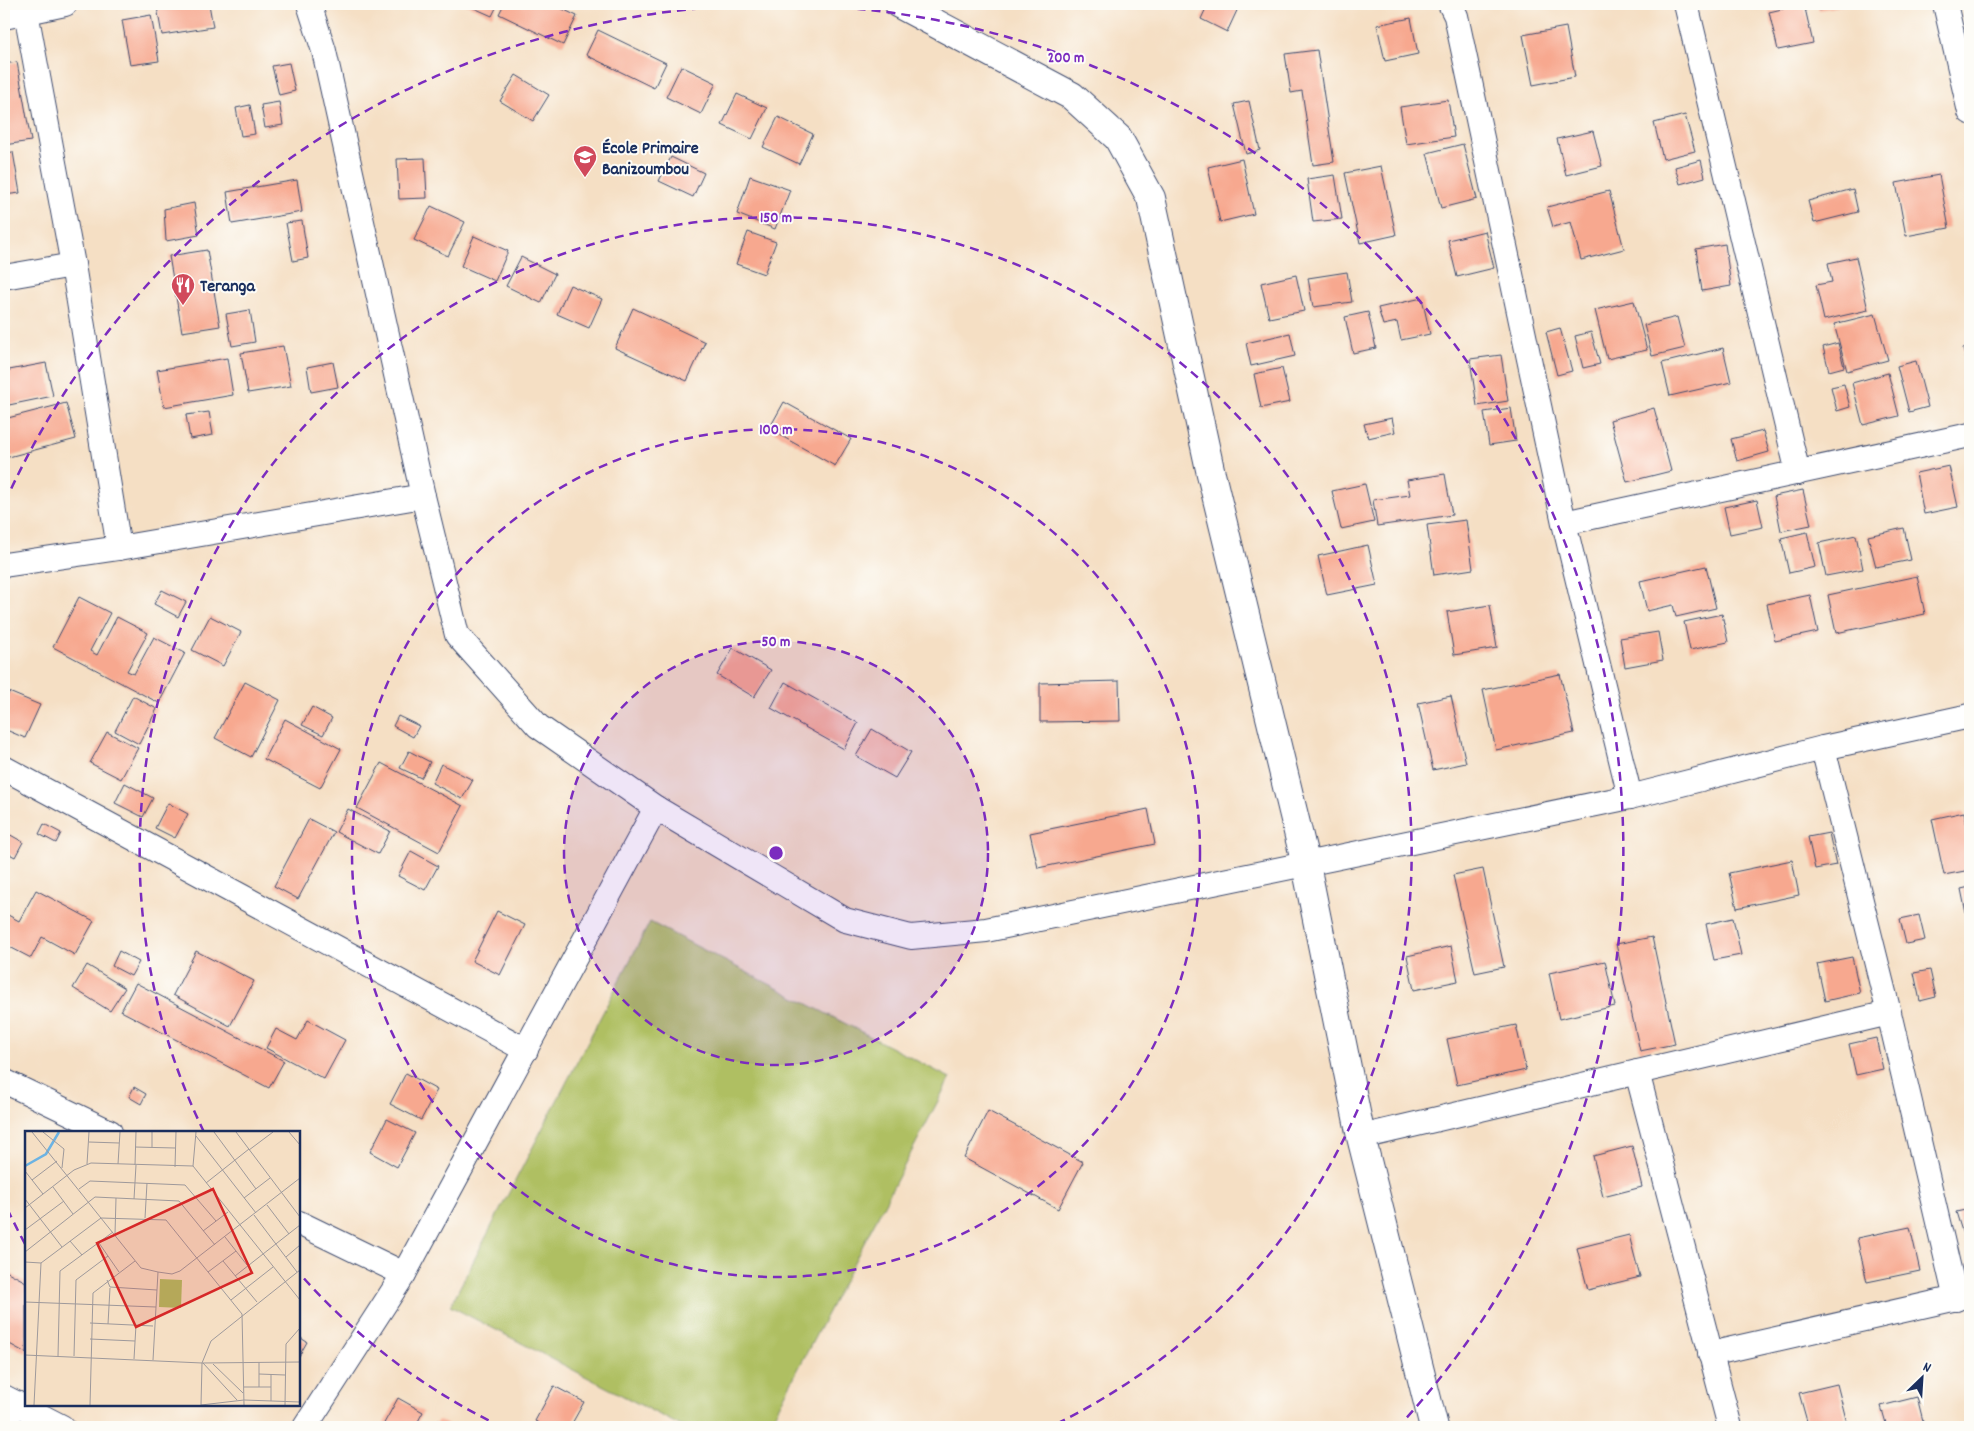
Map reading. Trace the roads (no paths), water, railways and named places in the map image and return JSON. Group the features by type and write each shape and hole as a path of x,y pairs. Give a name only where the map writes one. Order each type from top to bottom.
{"street":[{"path":"65,4 15,15 73,265 119,548"},
{"path":"309,4 324,51 423,496 457,635 538,726 656,808 845,920 911,937 986,930 1630,797 1823,748 1970,716"},
{"path":"899,4 1072,96 1118,138 1152,198 1212,474 1306,865 1361,1136 1434,1427"},
{"path":"1450,4 1456,16 1564,523 1630,797"},
{"path":"1686,4 1798,473"},
{"path":"1945,4 1970,112"},
{"path":"4,277 73,265"},
{"path":"1564,523 1970,435"},
{"path":"4,565 119,548 423,496"},
{"path":"1710,1354 1963,1297 1823,748"},
{"path":"4,768 526,1050"},
{"path":"305,1427 404,1274 656,808"},
{"path":"1361,1136 1890,1013"},
{"path":"1637,1072 1730,1427"},
{"path":"4,1081 108,1131"},
{"path":"300,1223 404,1274"},
{"path":"4,1425 10,1400 62,1427"}],"place":[{"name":"École Primaire Banizoumbou","path":"585,178"},
{"name":"Teranga","path":"183,306"}]}
